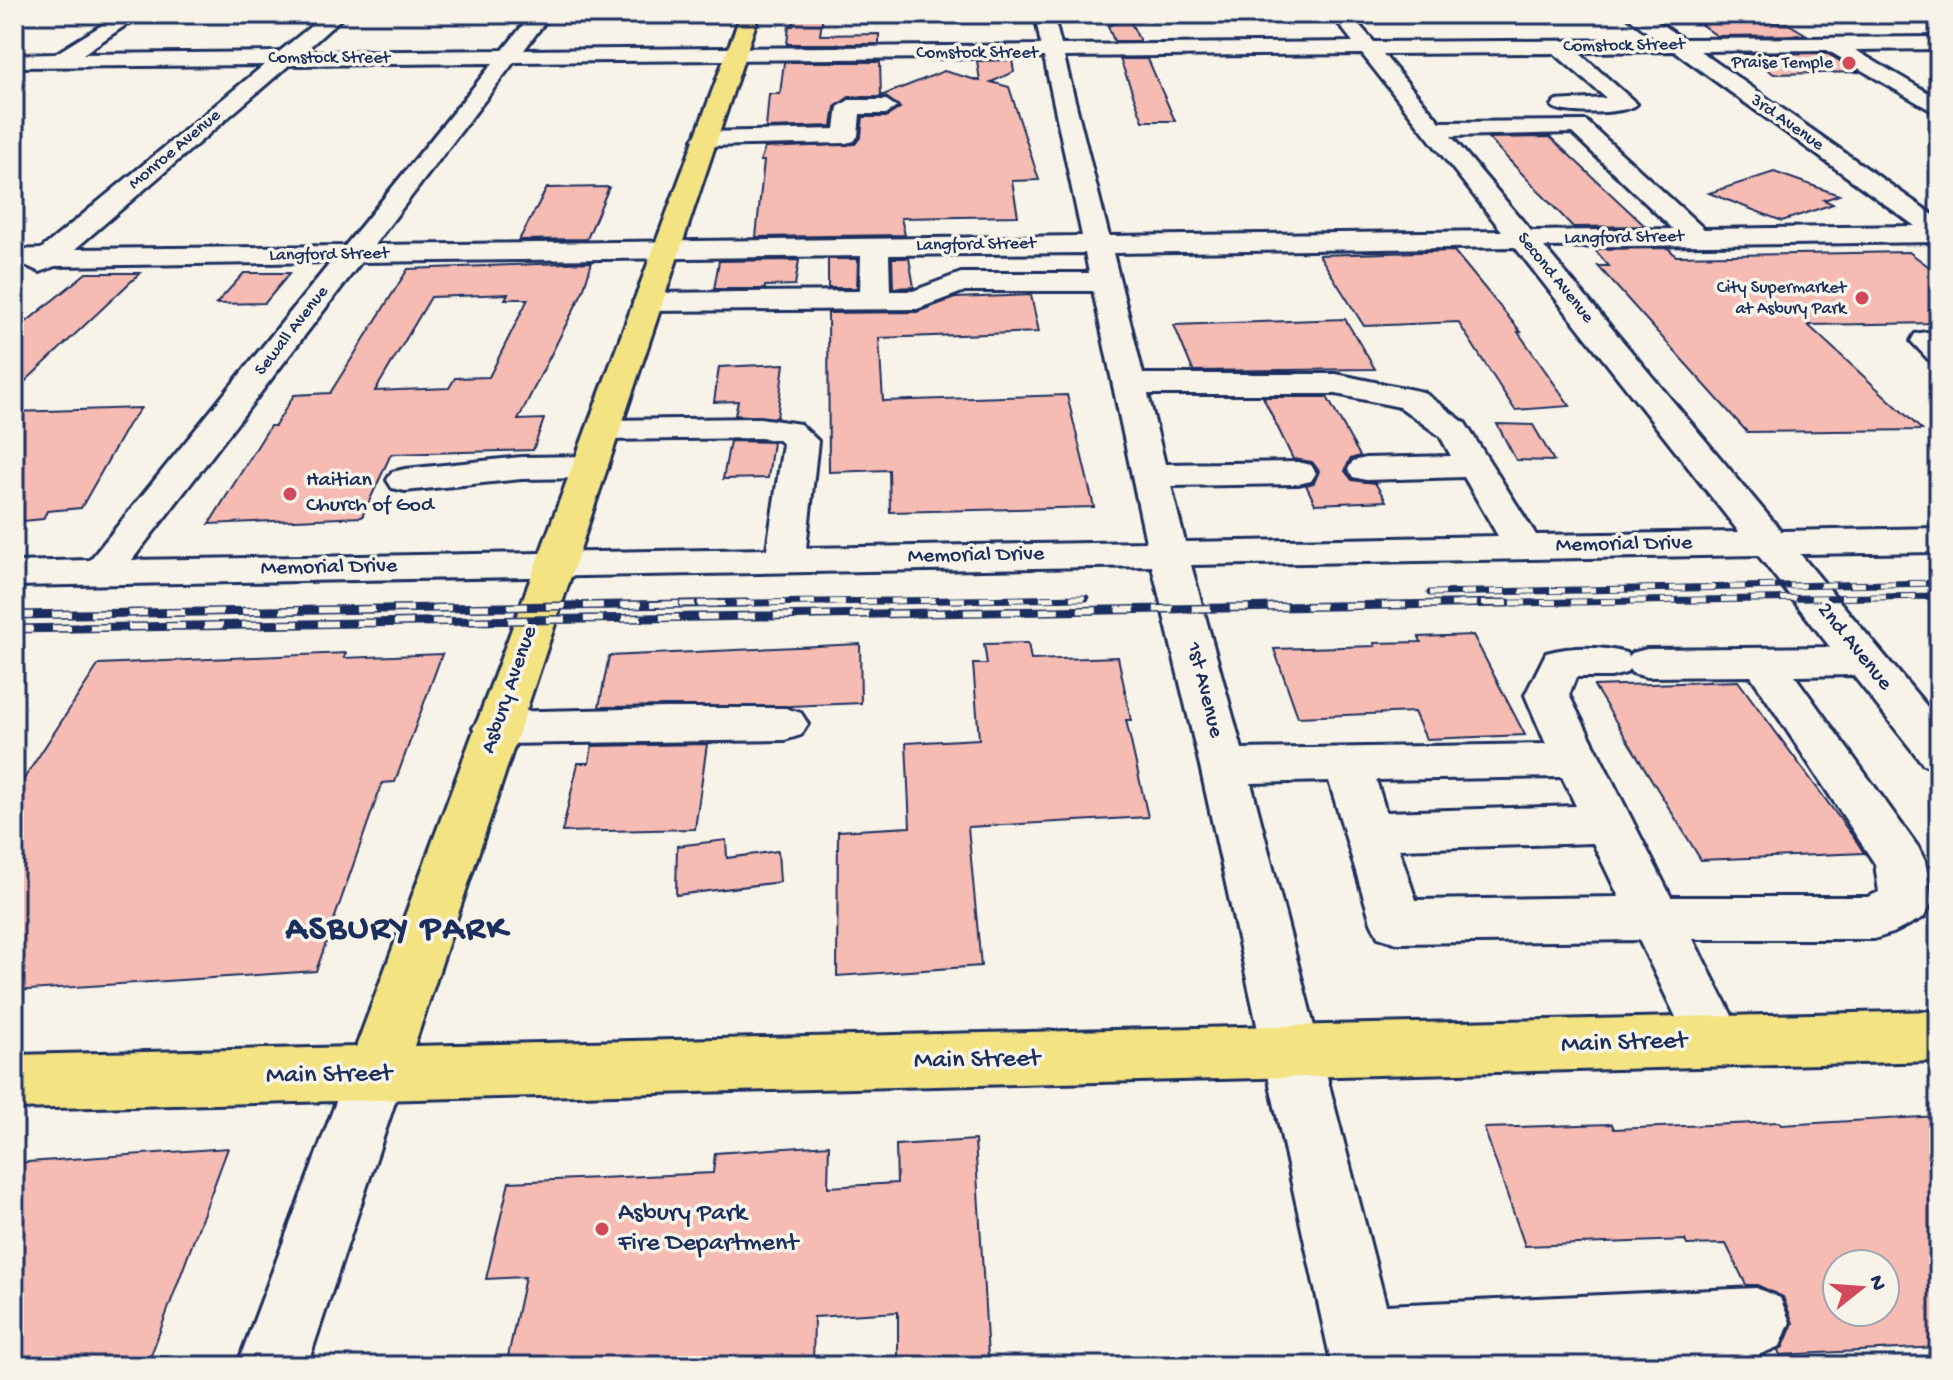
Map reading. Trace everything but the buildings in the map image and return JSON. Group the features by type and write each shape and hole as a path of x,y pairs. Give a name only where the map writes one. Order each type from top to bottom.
{"main road":[{"name":"Asbury Avenue","path":"375,1075 750,14"},
{"name":"Main Street","path":"14,1082 1939,1036"}],"street":[{"path":"25,82 133,14"},
{"name":"Monroe Avenue","path":"48,258 337,14"},
{"name":"Sewall Avenue","path":"102,572 542,14"},
{"name":"1st Avenue","path":"1044,14 1168,553 1223,766 1364,1353"},
{"name":"Second Avenue","path":"1340,14 1770,543"},
{"name":"3rd Avenue","path":"1634,14 1939,233"},
{"path":"1793,22 1939,108"},
{"path":"1504,31 1523,47"},
{"name":"Comstock Street","path":"14,61 1939,43"},
{"path":"1560,47 1645,119"},
{"path":"1563,106 1626,104"},
{"path":"705,139 857,136 849,107 886,107"},
{"path":"1433,129 1578,126 1697,237"},
{"name":"Langford Street","path":"20,267 48,258 1939,233"},
{"path":"875,246 875,300"},
{"path":"648,302 917,300 961,282 1105,282"},
{"path":"1939,341 1926,341 1939,352"},
{"path":"1129,384 1411,399 1453,430 1524,547"},
{"path":"603,430 760,428 788,431 801,441 785,559"},
{"path":"1366,469 1477,466"},
{"path":"405,480 522,468 590,467"},
{"path":"1150,475 1298,473"},
{"name":"Memorial Drive","path":"14,574 1939,540"},
{"name":"2nd Avenue","path":"1770,543 1939,751"},
{"path":"1716,1041 1547,695 1561,663 1866,661"},
{"path":"1347,764 1397,922 1874,918 1906,902 1900,861 1763,662"},
{"path":"496,728 785,724"},
{"path":"1223,766 1577,760"},
{"path":"1368,831 1608,824"},
{"name":"Asbury Avenue","path":"272,1366 375,1075"},
{"path":"1364,1353 1756,1322"}],"railway":[{"path":"1430,593 1939,583"},
{"path":"1428,604 1939,596"},
{"path":"668,604 1086,598"},
{"path":"668,604 746,603"},
{"path":"1428,604 1508,603"},
{"path":"14,615 668,604"},
{"path":"620,605 668,604"},
{"path":"14,629 1428,604"},
{"path":"1391,605 1428,604"}],"place":[{"name":"Praise Temple","path":"1849,63"},
{"name":"City Supermarket at Asbury Park","path":"1862,298"},
{"name":"Haitian Church of God","path":"290,494"},
{"name":"Asbury Park Fire Department","path":"602,1229"}],"district":[{"name":"ASBURY PARK","path":"397,930"}]}
